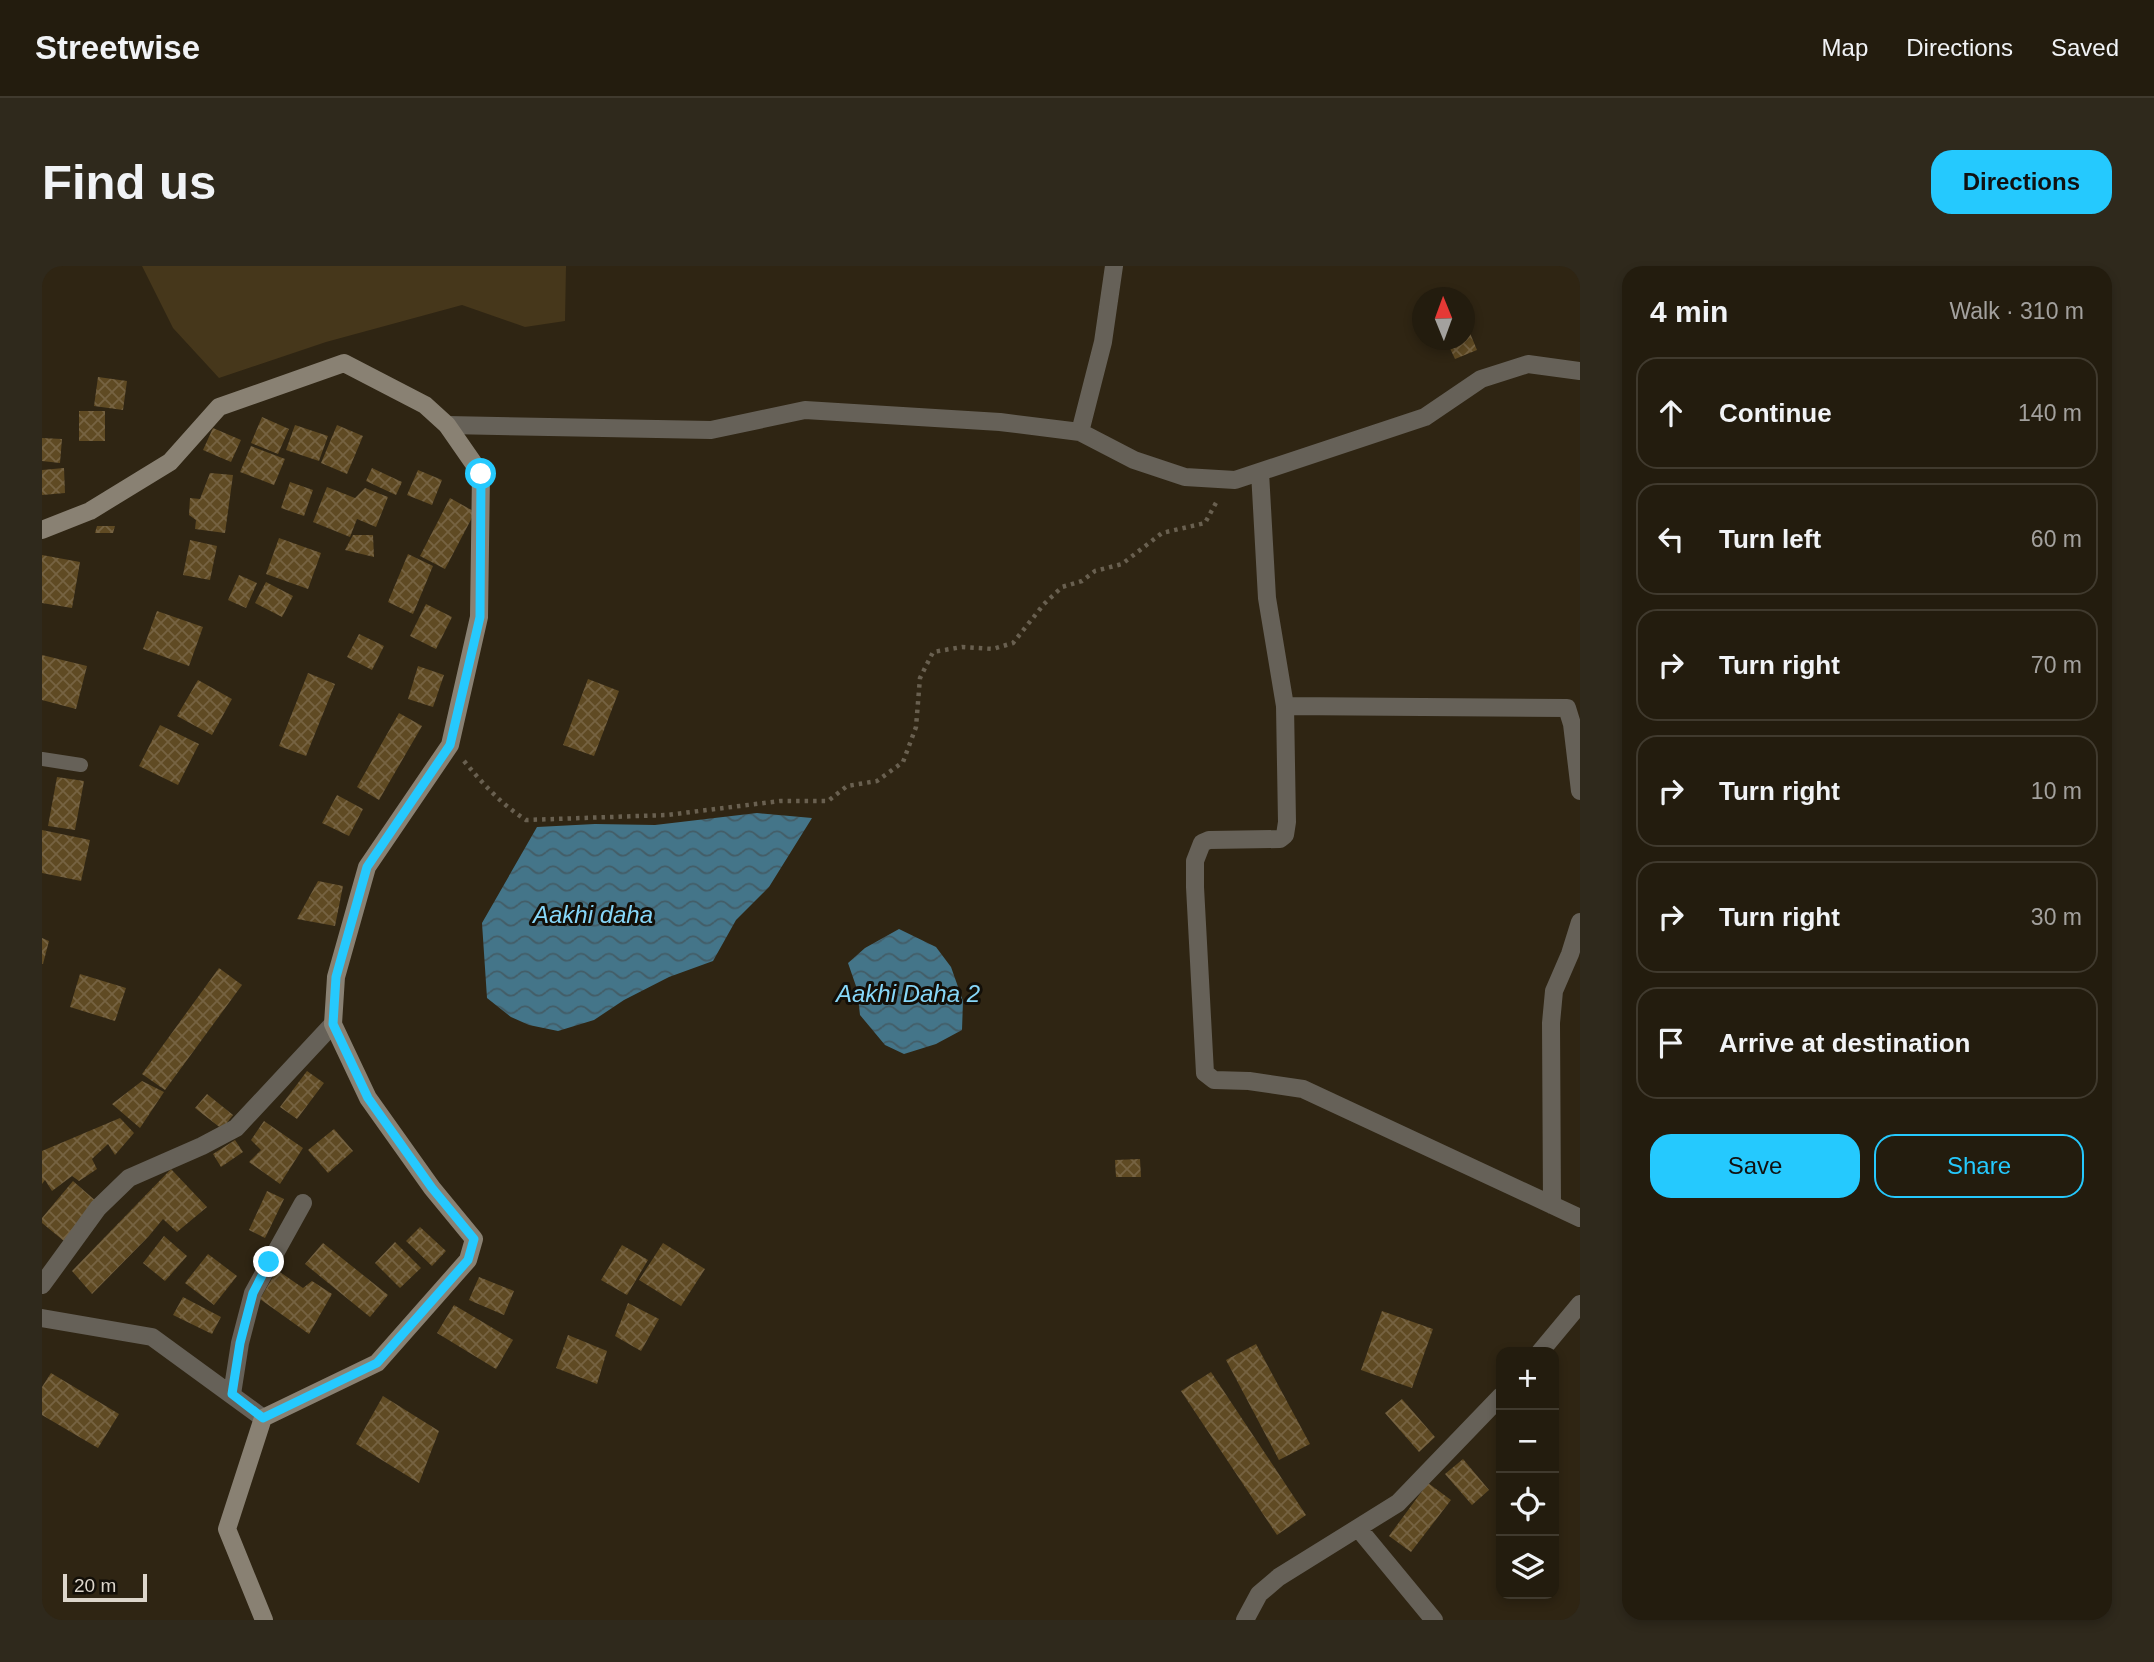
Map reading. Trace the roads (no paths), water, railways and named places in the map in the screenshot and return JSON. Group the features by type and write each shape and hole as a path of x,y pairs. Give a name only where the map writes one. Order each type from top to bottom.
{"street":[{"path":"1080,432 1103,342 1114,266"},
{"path":"42,530 90,511 170,462 219,407 344,363 425,405 447,425 481,474 480,617 450,745 367,867 336,977 333,1024 368,1098 432,1188 474,1239 468,1260 377,1363 263,1418 227,1529 264,1620"},
{"path":"447,425 711,430 805,410 1000,422 1080,432 1133,460 1185,477 1236,480 1425,417 1480,379 1528,364 1580,371"},
{"path":"1261,472 1267,598 1285,706 1287,822 1285,835 1280,839 1209,840 1202,843 1195,861 1205,1073 1214,1080 1249,1081 1303,1089 1580,1218"},
{"path":"1285,706 1567,708 1572,724 1580,791"},
{"path":"1552,1205 1551,1023 1554,991 1580,922"},
{"path":"42,1285 99,1208 129,1178 236,1128 333,1024"},
{"path":"232,1394 240,1343 253,1293 303,1203"},
{"path":"1544,1347 1580,1304"},
{"path":"42,1318 152,1337 263,1418"},
{"path":"1245,1620 1259,1594 1279,1577 1398,1503 1496,1401"},
{"path":"1358,1528 1434,1620"}],"lane":[{"path":"42,759 81,765"}],"water":[{"name":"Aakhi daha","path":"757,813 812,818 769,887 736,920 713,961 669,977 624,1000 594,1020 558,1031 529,1025 511,1017 487,998 482,923 537,827 655,825"},
{"name":"Aakhi Daha 2","path":"899,929 936,947 951,967 963,1001 962,1030 936,1044 904,1054 885,1045 860,1015 857,989 848,963 865,948"}]}
